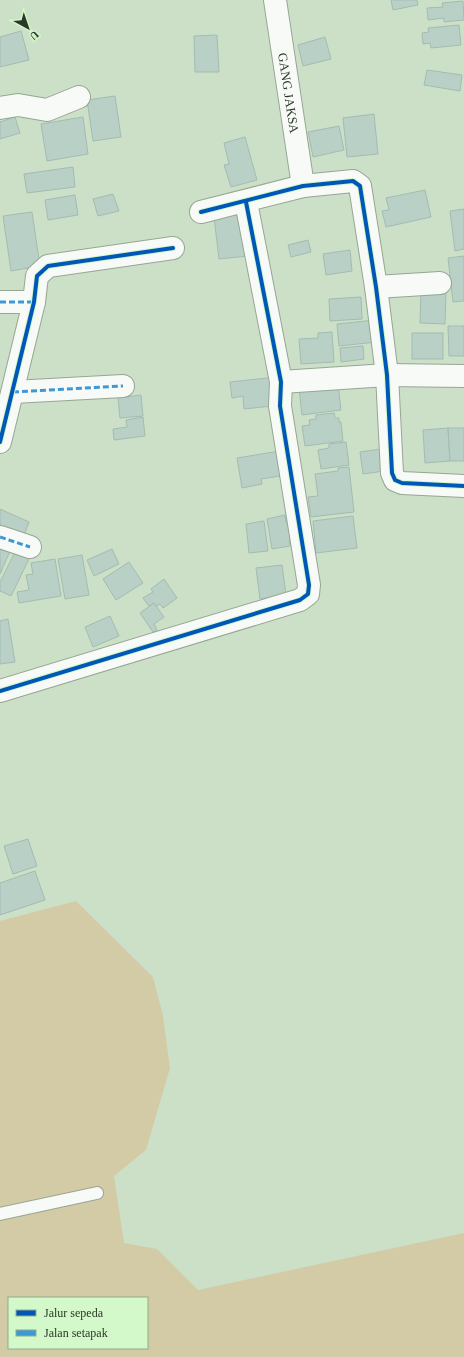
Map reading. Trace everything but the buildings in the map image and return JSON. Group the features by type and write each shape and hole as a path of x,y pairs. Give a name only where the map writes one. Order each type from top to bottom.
{"street":[{"name":"GANG JAKSA","path":"275,0 303,186"},
{"path":"0,108 18,105 47,110 79,96"},
{"path":"201,212 246,202 303,186 353,181 360,186 376,287 387,374 392,473 395,480 402,483 464,486"},
{"path":"0,691 300,600 308,594 309,585 280,406 281,382 246,202"},
{"path":"0,442 34,302 37,276 48,266 173,248"},
{"path":"376,287 440,283"},
{"path":"0,302 34,302"},
{"path":"281,382 387,374 464,376"},
{"path":"13,392 122,386"},
{"path":"0,537 30,547"}],"lane":[{"path":"0,1214 97,1193"}],"shaded area":[{"path":"76,901 153,977 163,1016 170,1068 146,1150 114,1176 124,1243 157,1249 198,1290 464,1233 464,1357 0,1357 0,921"}],"marked path":[{"path":"0,302 34,302"},
{"path":"13,392 123,386"},
{"path":"0,537 30,547"}],"cycle path":[{"path":"201,212 303,186 353,181 360,186 376,287 387,375 392,473 395,480 402,483 464,486"},
{"path":"0,691 300,600 308,594 309,585 280,406 281,382 246,202"},
{"path":"0,442 34,302 37,276 48,266 173,248"}]}
